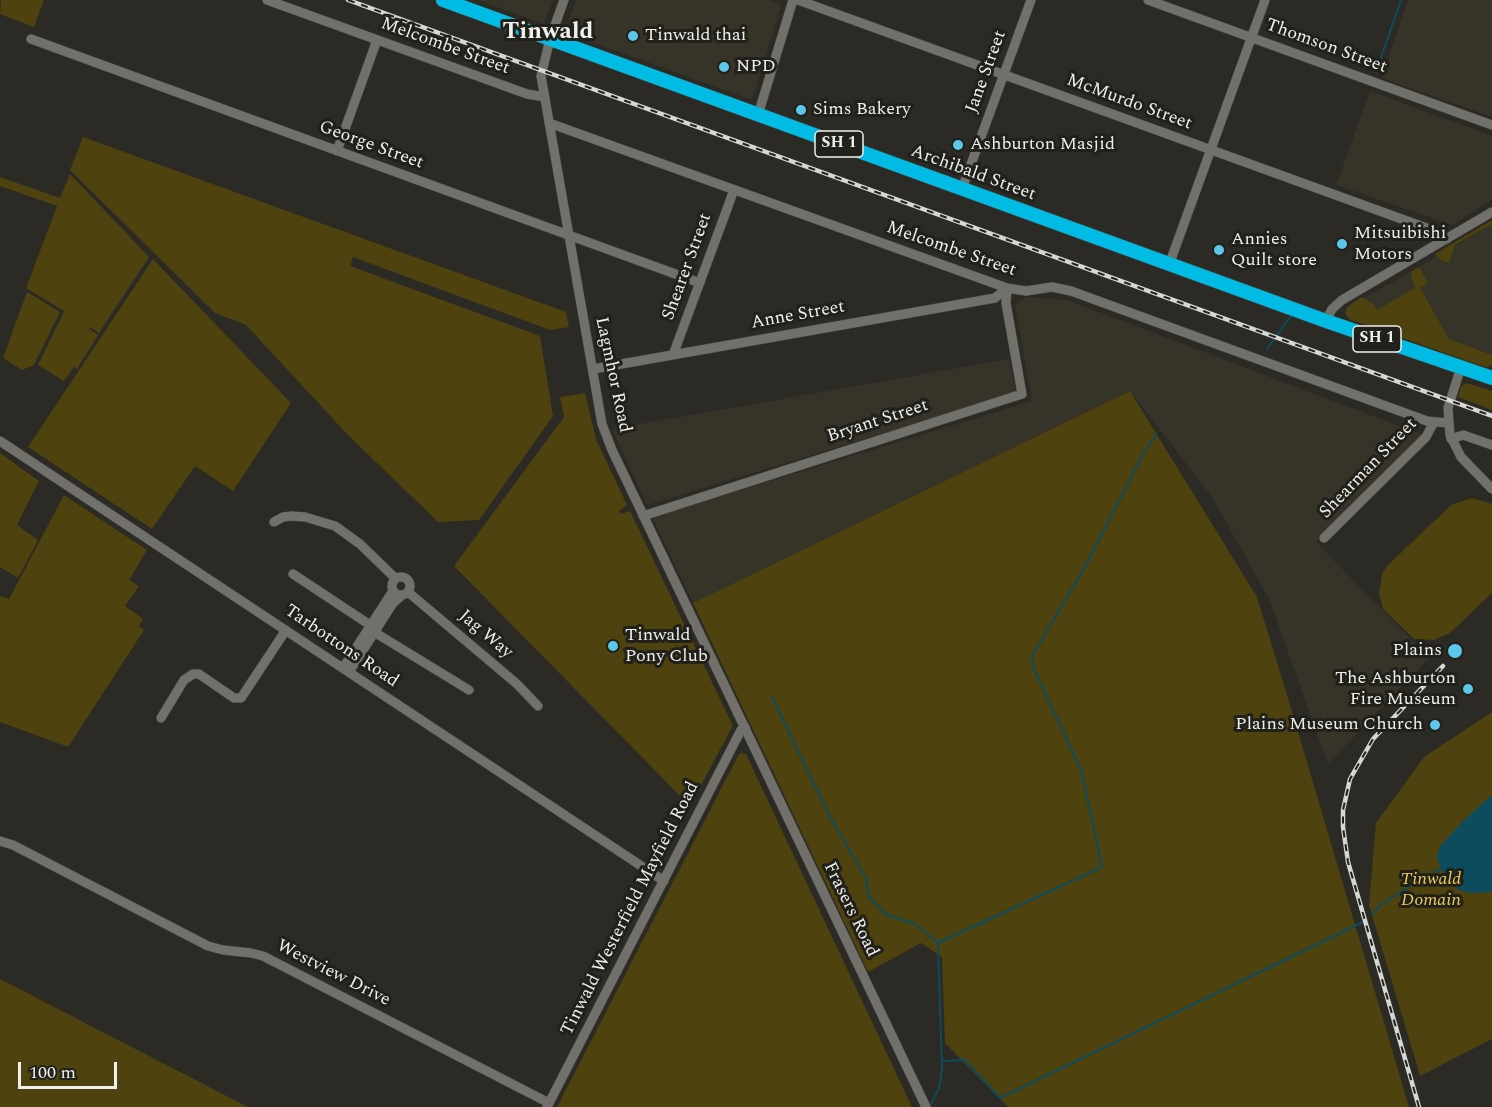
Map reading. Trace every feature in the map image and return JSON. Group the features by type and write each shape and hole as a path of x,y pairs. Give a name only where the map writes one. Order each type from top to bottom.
{"highway":[{"name":"Archibald Street","path":"443,0 1169,265 1492,378"}],"street":[{"name":"Melcombe Street","path":"267,0 527,94 545,97"},
{"name":"Lagmhor Road","path":"564,0 550,39 542,71 598,405 607,437 745,728"},
{"path":"758,115 793,0"},
{"name":"McMurdo Street","path":"798,0 1432,230 1447,239"},
{"name":"Jane Street","path":"962,189 1031,0"},
{"name":"Thomson Street","path":"1148,0 1492,125"},
{"path":"1169,265 1265,0"},
{"name":"George Street","path":"31,39 700,284"},
{"path":"337,151 378,40"},
{"name":"Melcombe Street","path":"549,123 1007,288 1017,291 1052,287 1071,291 1434,422 1448,423"},
{"name":"Shearer Street","path":"673,356 734,190"},
{"path":"1326,321 1332,309 1342,300 1492,212"},
{"name":"Anne Street","path":"592,369 995,298 1007,288"},
{"name":"Bryant Street","path":"643,516 1022,394 1006,303 1007,288"},
{"path":"1461,367 1448,408 1451,439 1461,457 1492,489"},
{"name":"Shearman Street","path":"1324,538 1426,437 1434,422"},
{"path":"1451,439 1463,435 1492,445"},
{"name":"Tarbottons Road","path":"0,441 664,881"},
{"path":"274,522 283,517 292,516 305,517 335,526 360,544 395,578 407,579 410,588 401,593 373,628 346,670"},
{"path":"293,574 469,690"},
{"path":"395,578 391,584 401,593"},
{"name":"Jag Way","path":"401,593 517,684 538,706"},
{"path":"161,718 184,680 193,674 199,674 234,698 240,698 286,630"},
{"name":"Tinwald Westerfield Mayfield Road","path":"548,1105 741,730 745,728"},
{"name":"Frasers Road","path":"745,728 926,1107"},
{"name":"Westview Drive","path":"0,841 13,845 208,946 263,956 548,1105"}],"shaded area":[{"path":"478,0 553,0 544,24"},
{"path":"576,0 769,0 781,6 752,100 564,32"},
{"path":"1408,0 1492,0 1492,117 1382,78"},
{"path":"1370,91 1492,136 1492,200 1452,225 1336,185"},
{"path":"1492,224 1492,355 1350,309 1363,299"},
{"path":"1027,297 1067,300 1415,432 1426,434 1316,542 1429,658 1328,764 1269,599 1212,497 1130,391 693,603 652,517 1032,401 1015,304"},
{"path":"1009,359 1016,393 647,505 612,429"}],"green space":[{"path":"1,0 44,0 34,27 0,14"},
{"path":"83,137 566,312 569,327 550,330 353,257 350,266 540,336 553,416 479,520 438,522 347,434 246,325 215,313 70,170"},
{"path":"70,174 149,257 99,333 90,327 89,329 98,335 77,369 74,367 64,381 38,365 64,311 26,288 57,206 0,186 0,177 60,198"},
{"path":"1492,220 1492,224 1455,245 1449,263 1441,260 1435,254"},
{"path":"153,259 291,403 233,491 195,466 152,529 28,447"},
{"path":"1419,267 1428,283 1420,288 1449,339 1492,355 1492,365 1487,367 1479,365 1349,319 1345,313 1347,307 1362,297 1372,303 1377,310 1415,288 1411,277 1412,271"},
{"path":"27,292 60,312 34,365 22,370 3,358"},
{"path":"1467,383 1492,391 1492,410 1458,397 1461,387"},
{"path":"1130,391 1257,597 1409,1107 1008,1107 945,1043 942,957 921,943 868,972 693,603"},
{"name":"Tinwald Pony Club","path":"585,393 596,439 627,505 619,511 621,514 630,511 732,724 690,806 454,566 564,417 560,397"},
{"path":"0,453 39,481 17,525 38,540 18,578 0,567"},
{"path":"64,495 147,550 129,580 139,586 125,606 143,619 139,626 144,630 68,747 0,722 0,596 9,599"},
{"path":"1472,498 1492,504 1492,593 1450,633 1434,640 1414,639 1383,609 1379,593 1382,574 1386,567 1451,505"},
{"name":"Tinwald Domain","path":"1492,712 1492,1039 1420,1076 1369,905 1376,823 1424,757"},
{"path":"739,754 746,754 912,1107 557,1107"},
{"path":"0,979 248,1107 0,1107"}],"water":[{"path":"1492,795 1492,892 1470,893 1459,890 1449,882 1441,869 1437,857 1440,846"}],"waterway":[{"path":"1376,72 1401,0"},
{"path":"1267,349 1291,316"},
{"path":"931,1104 939,1088 942,1070 938,943 1102,867 1081,770 1033,667 1032,656 1086,565 1145,450 1157,434"},
{"path":"772,697 830,817 866,878 869,897 887,915 915,924 938,943"},
{"path":"1434,872 1441,869"},
{"path":"1372,914 1382,904 1424,877"},
{"path":"942,1061 965,1060 1000,1098 1363,922"}],"railway":[{"path":"348,0 1492,416"},
{"path":"1419,1107 1348,862 1343,810 1350,779 1373,739 1443,666"}],"place":[{"name":"Tinwald thai","path":"633,36"},
{"name":"NPD","path":"724,67"},
{"name":"Sims Bakery","path":"801,110"},
{"name":"Ashburton Masjid","path":"958,145"},
{"name":"Mitsuibishi Motors","path":"1342,244"},
{"name":"Annies Quilt store","path":"1219,250"},
{"name":"Tinwald Pony Club","path":"613,646"},
{"name":"Plains","path":"1455,651"},
{"name":"The Ashburton Fire Museum","path":"1468,689"},
{"name":"Plains Museum Church","path":"1435,725"}],"district":[{"name":"Tinwald","path":"548,33"}]}
